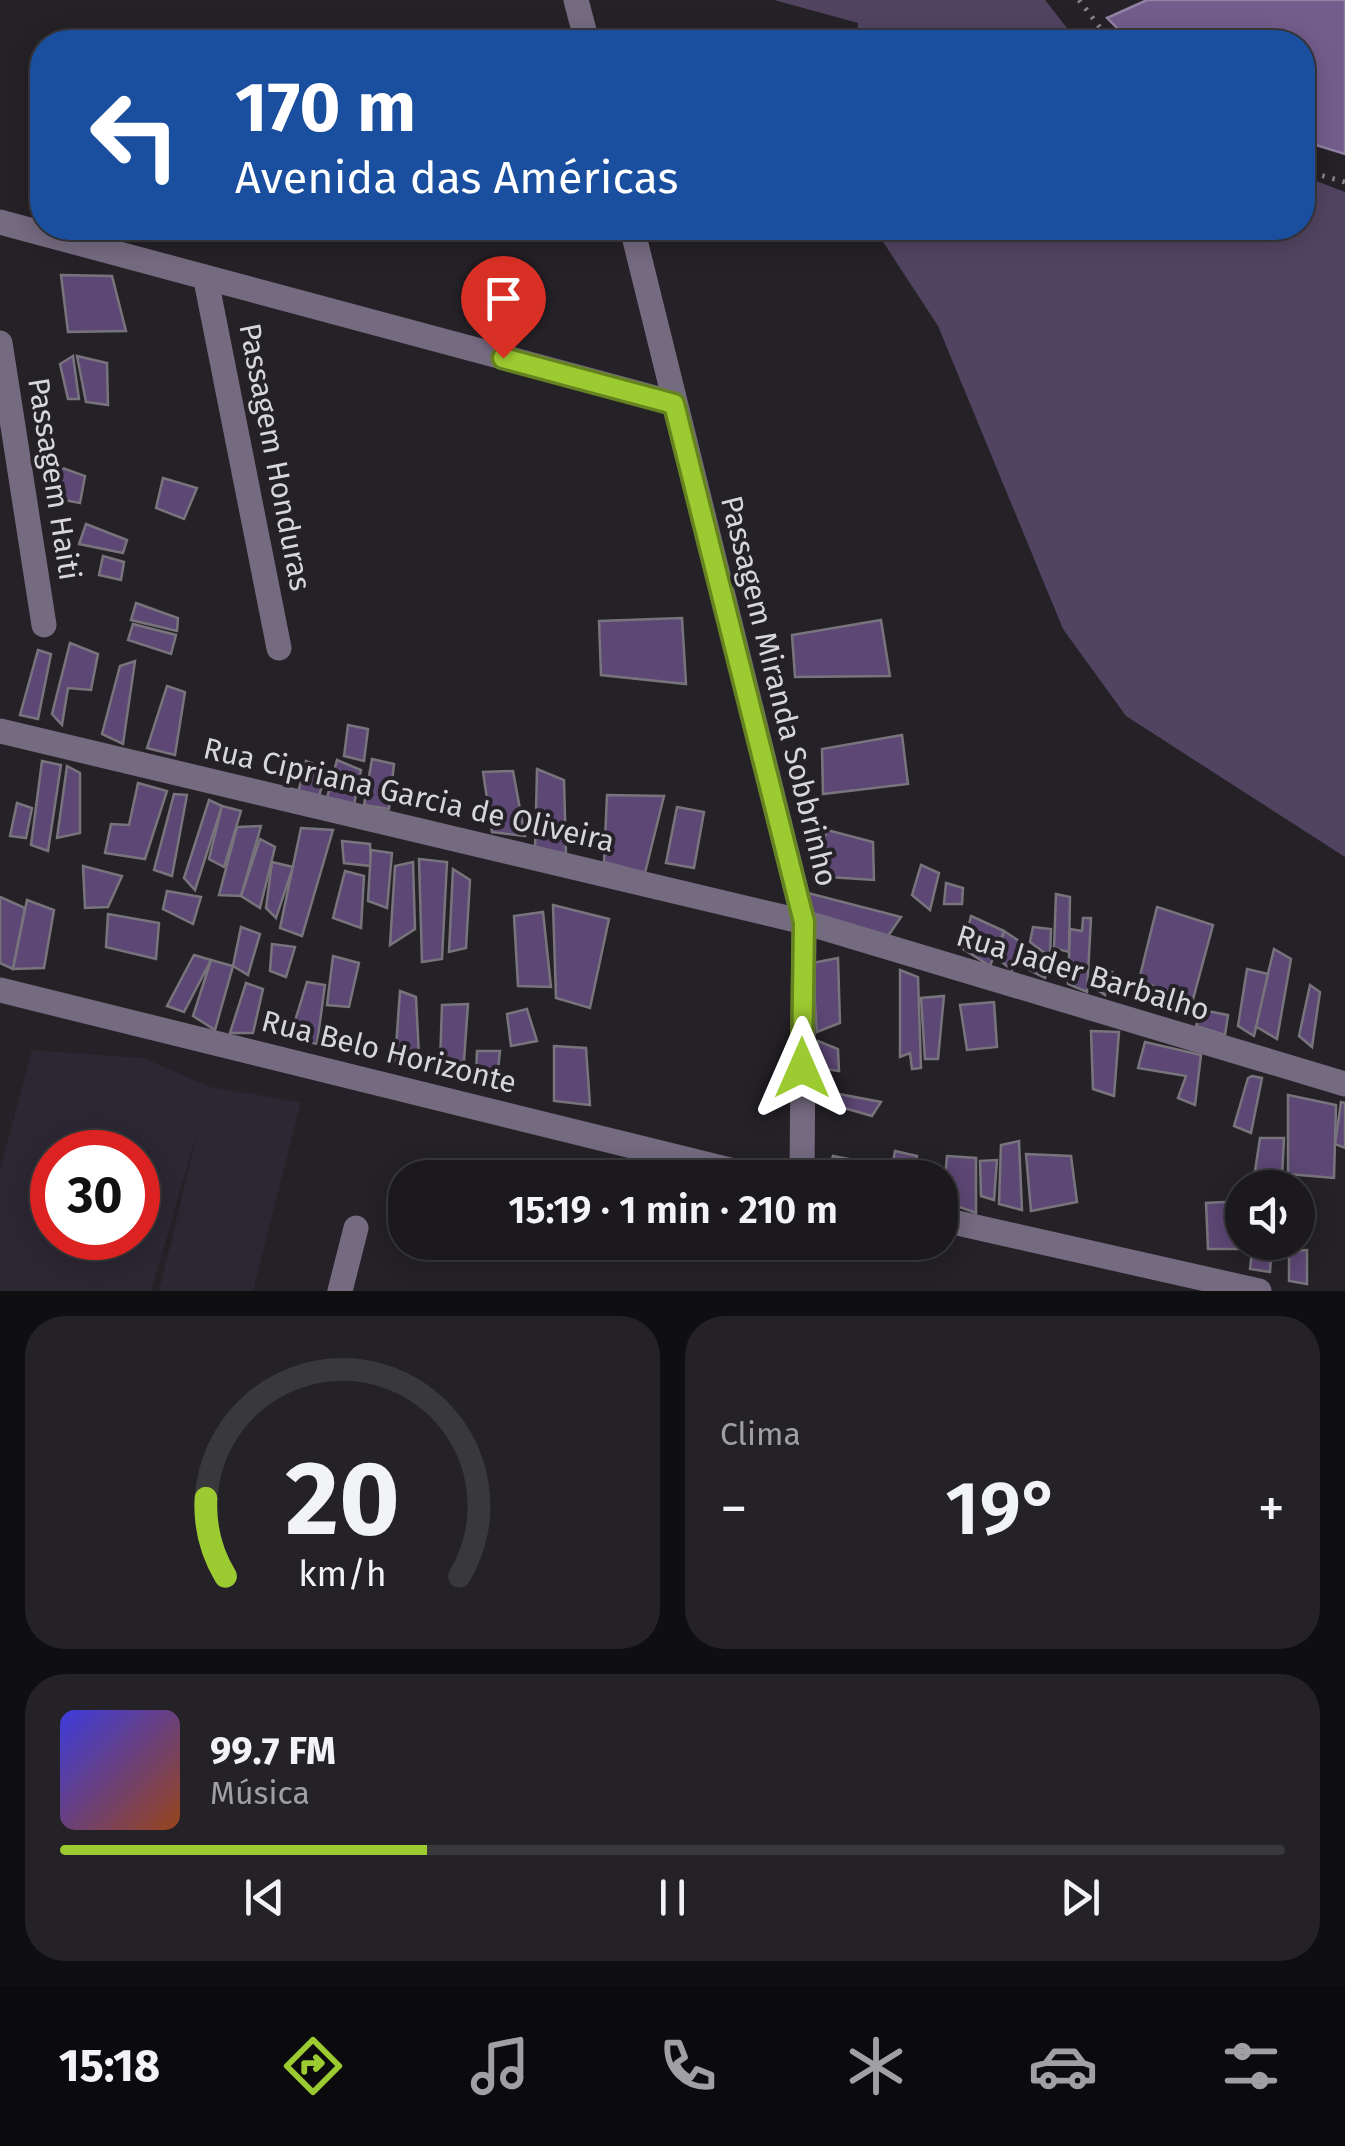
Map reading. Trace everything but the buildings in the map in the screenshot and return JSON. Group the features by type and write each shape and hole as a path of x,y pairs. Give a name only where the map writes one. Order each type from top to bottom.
{"street":[{"path":"576,0 584,30"},
{"path":"0,222 30,230"},
{"path":"64,240 674,404"},
{"name":"Passagem Miranda Sobbrinho","path":"635,240 804,922 802,1160"},
{"name":"Passagem Honduras","path":"206,280 280,648"},
{"name":"Passagem Haiti","path":"0,342 44,625"},
{"name":"Rua Cipriana Garcia de Oliveira","path":"0,731 804,922"},
{"name":"Rua Jader Barbalho","path":"804,922 1345,1084"},
{"name":"Rua Belo Horizonte","path":"0,990 689,1160"},
{"path":"958,1223 1259,1291"},
{"path":"340,1291 356,1228"}],"path":[{"path":"1079,0 1103,30"},
{"path":"1315,174 1345,182"}],"shaded area":[{"path":"774,0 1045,0 1069,30 857,30 858,23"},
{"path":"1147,0 1345,0 1345,154 1315,145 1315,30 1119,30 1107,18"},
{"path":"1315,181 1345,192 1345,857 1126,716 1063,629 938,326 882,240 1315,240"},
{"path":"32,1050 144,1058 210,1087 301,1102 253,1291 159,1291 199,1126 151,1291 0,1291 0,1170"}],"route":[{"path":"503,358 674,404 804,922 802,1068"}]}
